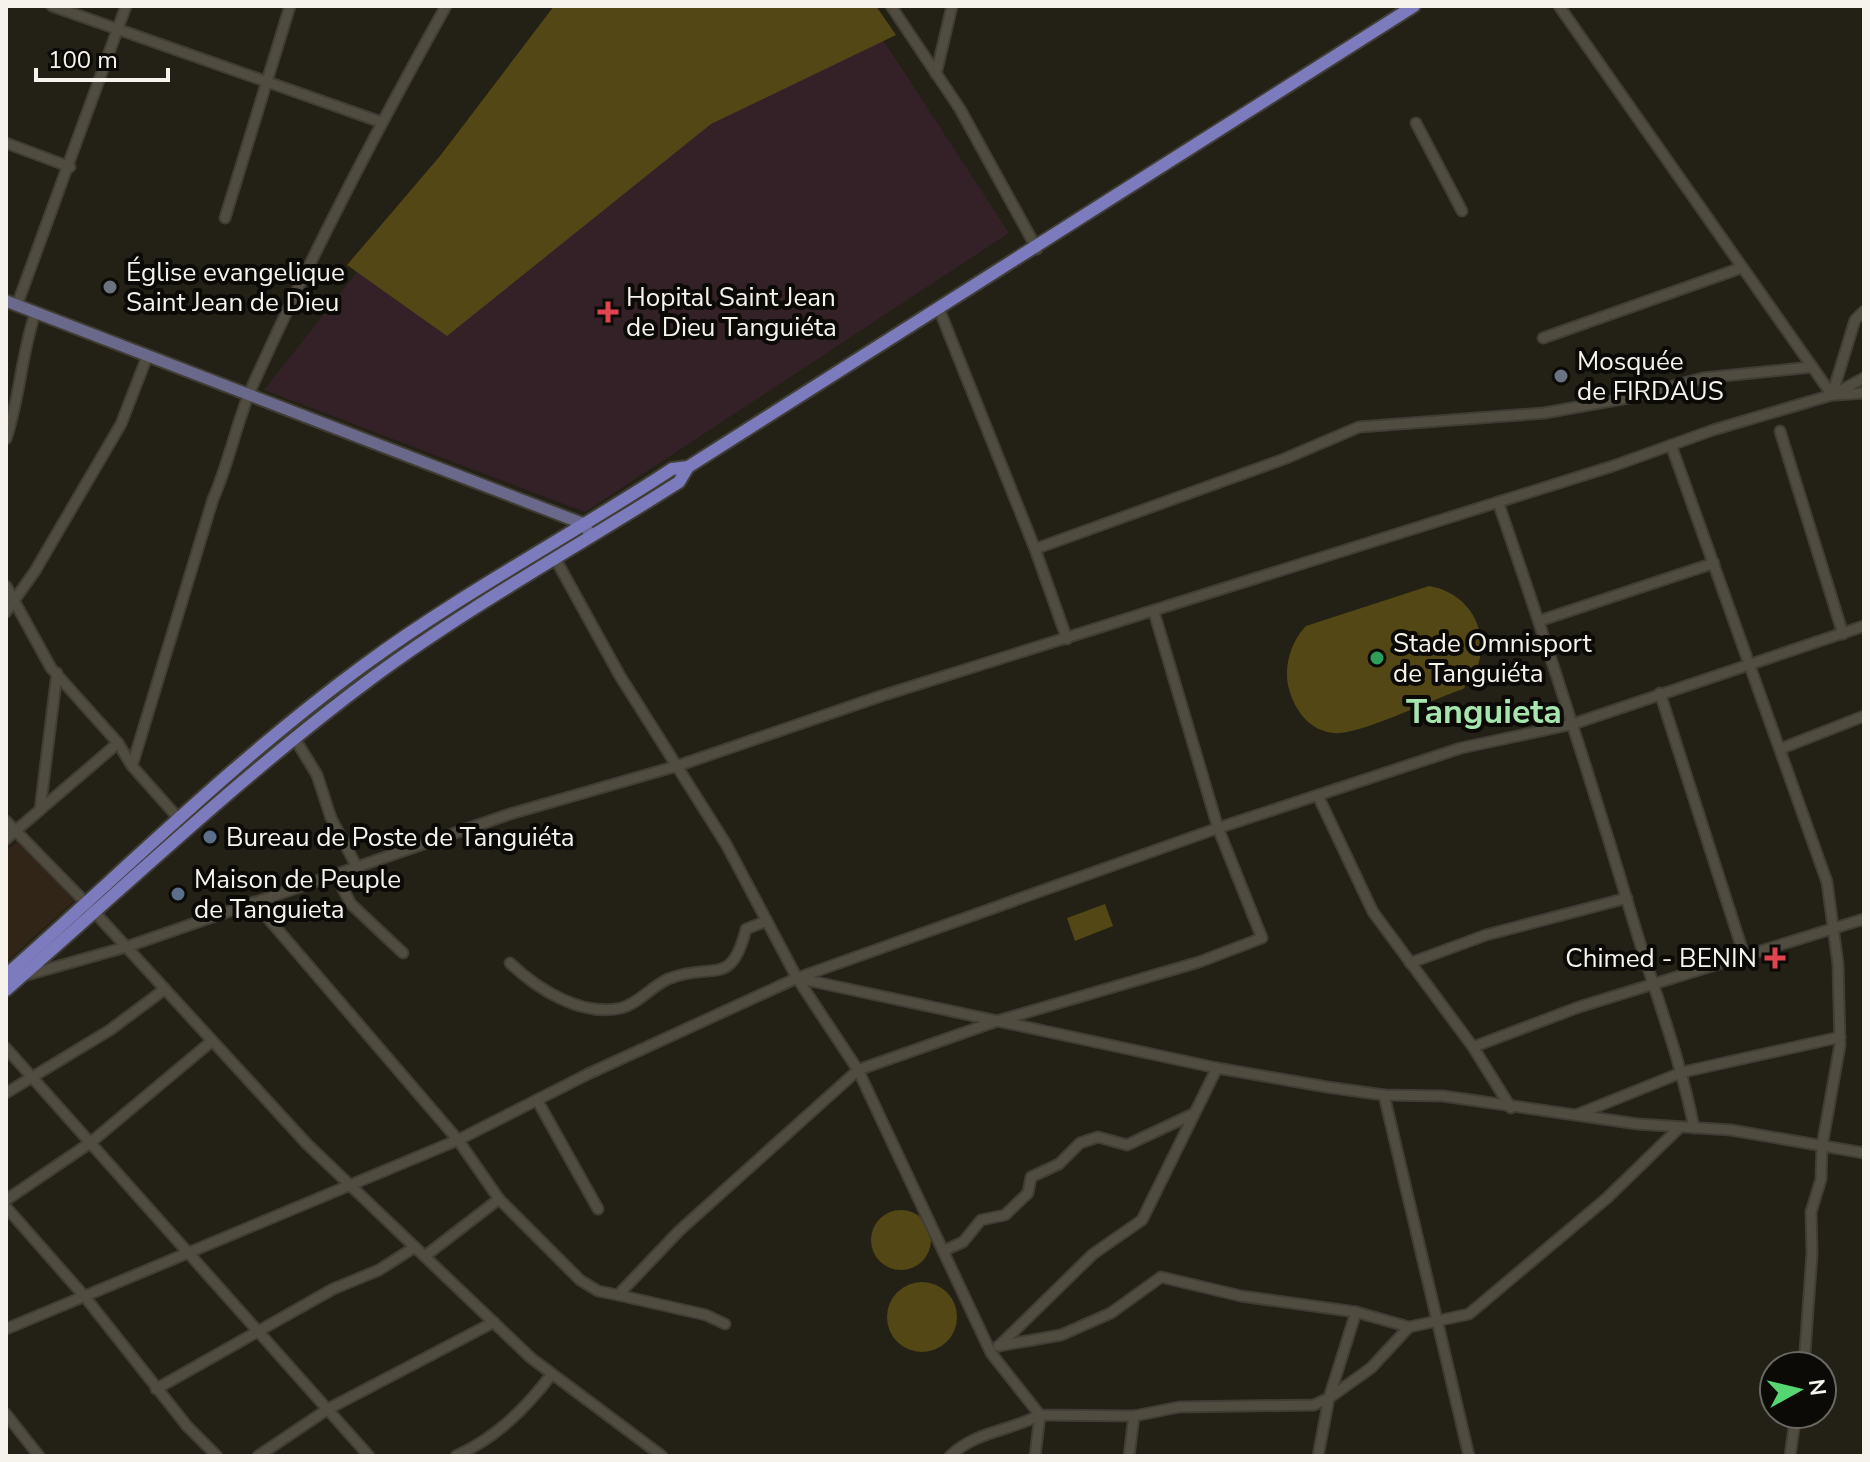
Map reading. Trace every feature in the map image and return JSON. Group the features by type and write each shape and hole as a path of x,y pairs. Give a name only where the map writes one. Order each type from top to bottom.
{"highway":[{"path":"6,990 180,820 362,666 417,627 672,469 688,467 1037,249 1396,12 1414,6"},
{"path":"6,975 371,679 452,623 679,482 688,467"},
{"path":"362,666 371,679"}],"main road":[{"path":"12,303 584,524 591,537"}],"street":[{"path":"52,6 381,122"},
{"path":"12,303 70,167 126,6"},
{"path":"225,218 290,6"},
{"path":"132,766 249,393 381,122 446,6"},
{"path":"891,6 960,109 1037,249"},
{"path":"936,74 952,6"},
{"path":"1559,6 1832,395"},
{"path":"1416,123 1462,211"},
{"path":"6,143 70,167"},
{"path":"1543,338 1741,268"},
{"path":"939,309 1035,549 1067,639"},
{"path":"1832,395 1855,320 1864,311"},
{"path":"6,439 35,314"},
{"path":"6,612 35,571 121,424 147,357"},
{"path":"1035,549 1284,459 1359,427 1544,413 1628,398 1703,378 1812,367"},
{"path":"22,976 126,947 510,814 677,766 881,696 1832,395 1864,378"},
{"path":"1832,395 1864,393"},
{"path":"1780,431 1843,634"},
{"path":"1671,445 1827,882 1840,1037 1822,1146 1821,1179 1811,1212 1812,1253 1805,1350"},
{"path":"1498,502 1573,724 1653,986 1683,1072 1694,1128"},
{"path":"556,560 620,676 726,844 797,978 858,1070 943,1251 995,1350 1040,1415 1035,1456"},
{"path":"1539,621 1714,563"},
{"path":"6,586 51,668 118,743 132,766 180,820"},
{"path":"618,1295 679,1231 858,1070 997,1021 1199,962 1262,938 1218,828 1154,612"},
{"path":"6,1329 188,1256 458,1140 797,978 1218,828 1461,748 1573,724 1864,626"},
{"path":"40,810 57,673"},
{"path":"1660,693 1745,958"},
{"path":"1780,749 1864,716"},
{"path":"295,739 317,775 331,818 357,867"},
{"path":"6,839 118,743"},
{"path":"1318,796 1373,912 1473,1047 1511,1108"},
{"path":"6,821 91,908 307,1144 552,1374 662,1456"},
{"path":"335,874 351,904 403,953"},
{"path":"1410,963 1486,935 1627,898"},
{"path":"254,902 458,1140 499,1199 580,1280 598,1291 706,1315 725,1324"},
{"path":"1473,1047 1579,1007 1864,919"},
{"path":"510,963 524,976 585,1009 622,1008 667,980 726,969 739,956 746,929 767,921"},
{"path":"797,978 1217,1068 1384,1095 1443,1096 1573,1117 1731,1130 1864,1153"},
{"path":"6,1093 110,1030 165,989"},
{"path":"1573,1117 1683,1072 1840,1037"},
{"path":"6,1200 90,1143 212,1041"},
{"path":"6,1048 255,1332 369,1456"},
{"path":"995,1350 1093,1254 1142,1220 1217,1068"},
{"path":"1384,1095 1469,1456"},
{"path":"537,1100 598,1209"},
{"path":"943,1251 963,1242 981,1220 1005,1215 1028,1193 1031,1177 1059,1164 1080,1143 1098,1137 1127,1145 1195,1113"},
{"path":"995,1350 1061,1335 1111,1313 1161,1277 1241,1296 1356,1312 1409,1327 1469,1314 1607,1198 1680,1127"},
{"path":"425,1256 499,1199"},
{"path":"6,1207 85,1297 156,1389 217,1456"},
{"path":"156,1389 333,1289 379,1270 415,1247"},
{"path":"1318,1456 1329,1398 1356,1312"},
{"path":"258,1456 328,1409 494,1322"},
{"path":"950,1456 968,1439 1012,1429 1040,1415 1134,1416 1179,1407 1314,1405 1371,1368 1409,1327"},
{"path":"456,1456 485,1443 526,1407 552,1374"},
{"path":"6,1414 39,1456"},
{"path":"1129,1456 1134,1416"},
{"path":"1790,1456 1794,1430"}],"shaded area":[{"path":"554,6 876,6 896,35 711,124 447,336 347,265 440,156"},
{"name":"Hopital Saint Jean de Dieu Tanguiéta","path":"567,6 861,6 1009,233 585,512 264,390"},
{"path":"1429,586 1446,591 1460,600 1471,612 1478,627 1480,658 1474,674 1463,689 1360,729 1334,733 1311,724 1295,705 1287,681 1290,655 1296,639 1306,626"},
{"path":"18,841 74,901 6,962 6,851"},
{"path":"1105,904 1113,926 1075,941 1067,918"},
{"path":"901,1210 912,1212 922,1219 929,1229 929,1251 922,1261 912,1268 901,1270 890,1268 880,1261 873,1251 871,1240 873,1229 880,1219 890,1212"},
{"path":"915,1282 929,1282 942,1287 952,1297 957,1317 952,1337 942,1347 929,1352 915,1352 902,1347 892,1337 887,1324 887,1310 892,1297 902,1287"}],"place":[{"name":"Église evangelique Saint Jean de Dieu","path":"110,287"},
{"name":"Hopital Saint Jean de Dieu Tanguiéta","path":"608,312"},
{"name":"Mosquée de FIRDAUS","path":"1561,376"},
{"name":"Stade Omnisport de Tanguiéta","path":"1377,658"},
{"name":"Bureau de Poste de Tanguiéta","path":"210,837"},
{"name":"Maison de Peuple de Tanguieta","path":"178,894"},
{"name":"Chimed - BENIN","path":"1775,958"}],"district":[{"name":"Tanguieta","path":"1484,711"}]}
